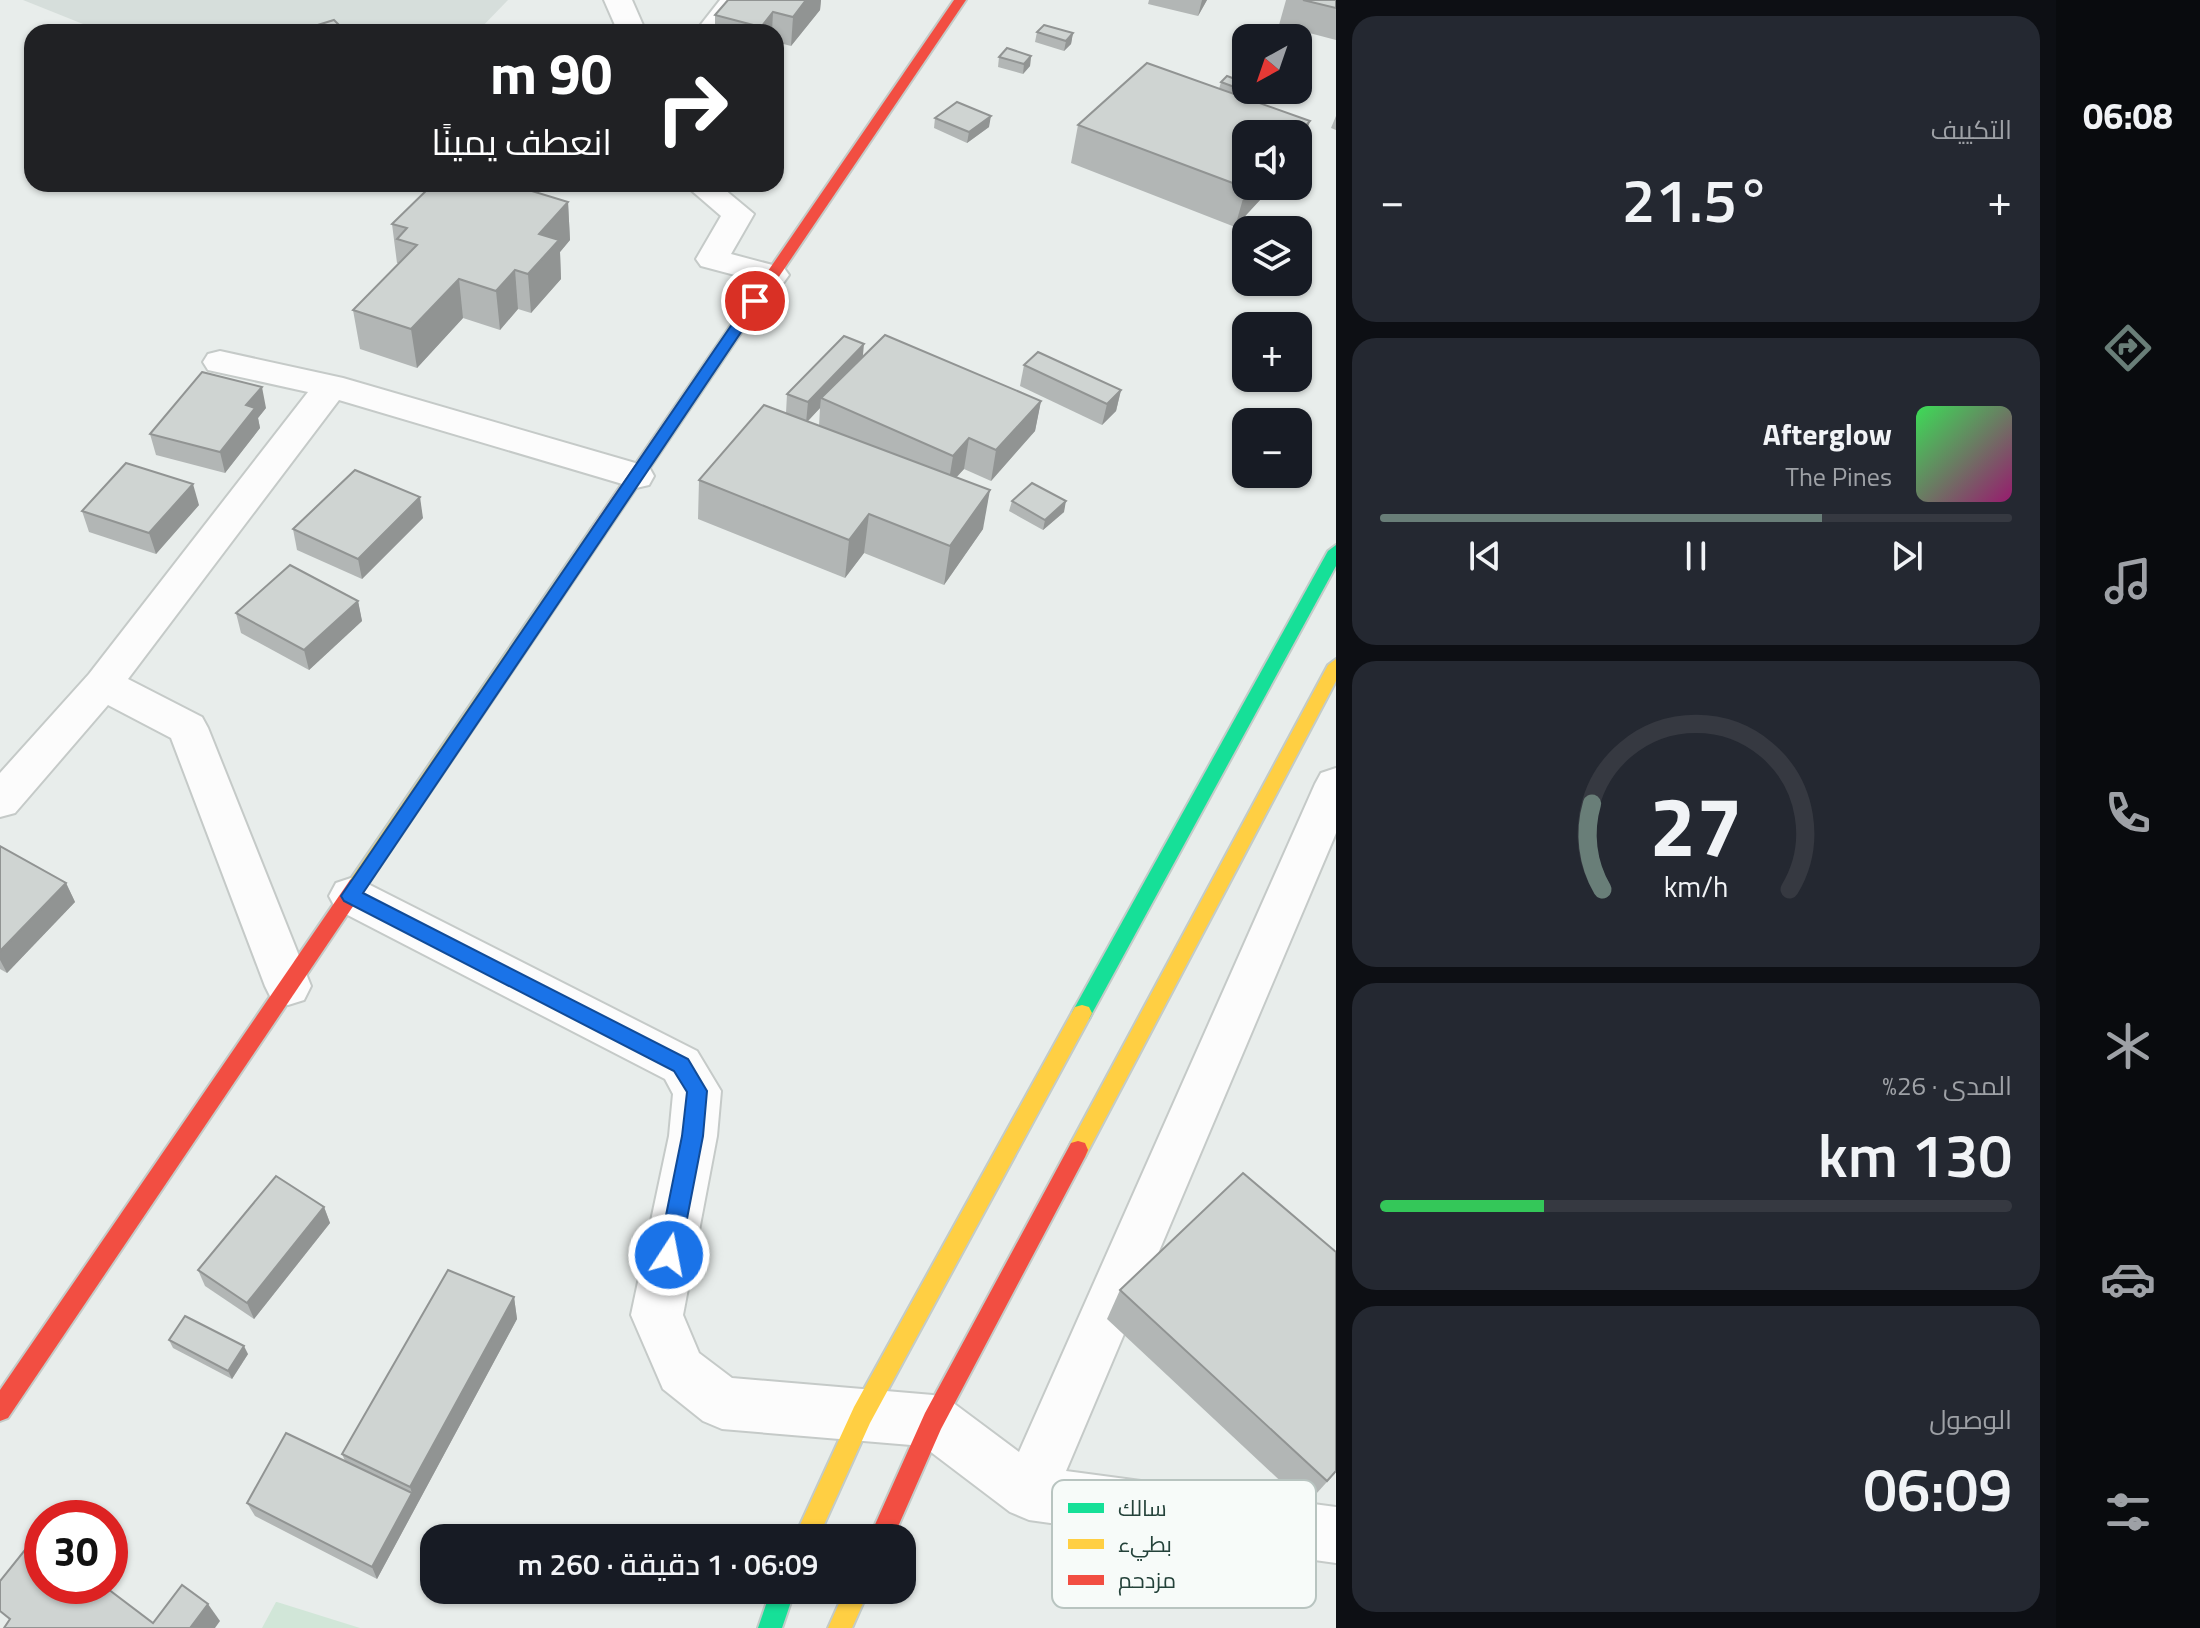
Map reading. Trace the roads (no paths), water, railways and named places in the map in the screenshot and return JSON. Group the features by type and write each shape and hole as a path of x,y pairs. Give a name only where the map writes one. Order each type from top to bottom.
{"main road":[{"path":"0,1410 960,0"},
{"path":"812,1524 862,1415 1336,551"},
{"path":"887,1524 933,1421 1336,665"},
{"path":"770,1628 778,1604"},
{"path":"840,1628 851,1604"}],"street":[{"path":"618,0 628,24"},
{"path":"715,24 734,0"},
{"path":"709,192 738,214 712,259 773,275"},
{"path":"220,362 331,386 636,476"},
{"path":"0,801 103,684 331,386"},
{"path":"103,684 188,728 288,986"},
{"path":"1029,1493 1336,784"},
{"path":"351,896 681,1065 697,1091 693,1136 657,1315 681,1371 722,1403 933,1421 1029,1493 1052,1496"},
{"path":"1316,1532 1336,1535"}]}
